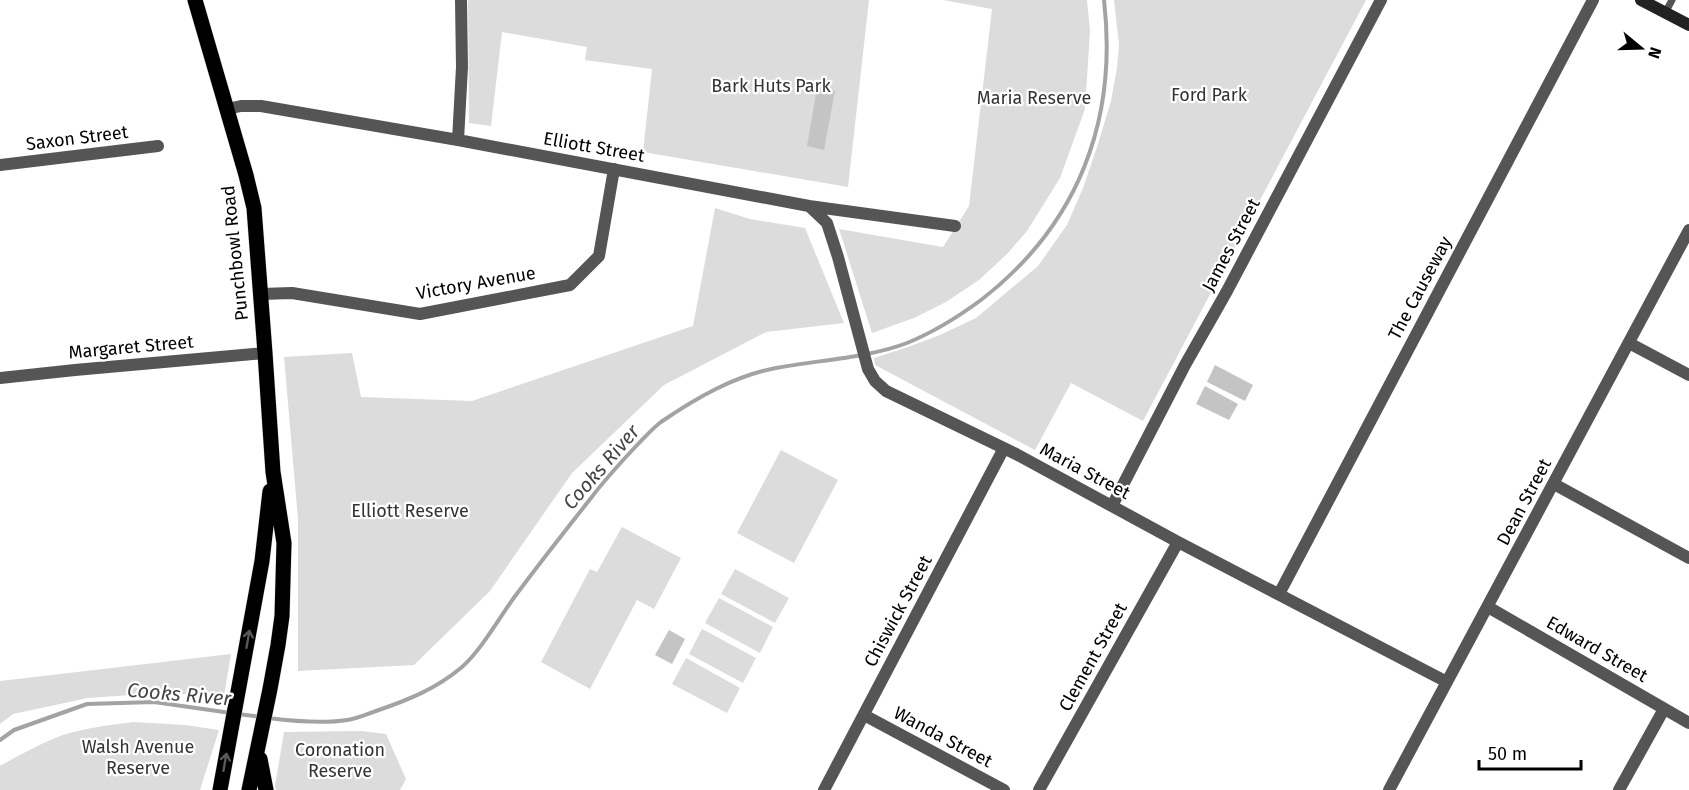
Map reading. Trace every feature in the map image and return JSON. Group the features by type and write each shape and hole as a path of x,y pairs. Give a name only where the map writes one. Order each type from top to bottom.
{"main road":[{"name":"Punchbowl Road","path":"195,0 254,208 273,472 284,543 282,616 268,701 249,790"},
{"path":"1641,0 1689,25"},
{"name":"Punchbowl Road","path":"220,790 262,561 273,472"},
{"path":"259,744 266,790"}],"street":[{"path":"458,140 462,67 461,0"},
{"name":"James Street","path":"1112,506 1381,0"},
{"name":"The Causeway","path":"1279,594 1593,0"},
{"name":"Elliott Street","path":"227,109 241,105 261,106 458,140 809,206 955,226"},
{"name":"Saxon Street","path":"0,165 158,146"},
{"name":"Victory Avenue","path":"261,294 292,293 420,314 570,285 599,255 614,169"},
{"name":"Maria Street","path":"809,206 827,223 868,369 875,381 886,391 1004,448 1178,542 1447,682"},
{"name":"Dean Street","path":"1389,790 1689,230"},
{"path":"1629,343 1689,375"},
{"name":"Margaret Street","path":"0,378 265,353"},
{"name":"Chiswick Street","path":"824,790 1004,448"},
{"path":"1554,484 1689,558"},
{"name":"Clement Street","path":"1039,790 1178,542"},
{"name":"Edward Street","path":"1488,607 1689,723"},
{"path":"1619,790 1664,709"},
{"name":"Wanda Street","path":"864,715 1004,790"}],"lane":[{"path":"1665,13 1672,0"}],"green space":[{"name":"Bark Huts Park","path":"468,0 869,0 848,187 643,152 652,69 585,60 587,47 502,32 491,126 469,123"},
{"name":"Maria Reserve","path":"943,0 1087,0 1090,31 1085,109 1060,178 1027,231 1007,254 979,280 946,302 914,318 872,333 839,229 943,247 969,206 992,9"},
{"name":"Ford Park","path":"1114,0 1366,0 1143,421 1071,383 1035,450 875,365 874,358 940,335 976,318 1038,266 1067,225 1083,188 1111,101 1119,44"},
{"name":"Elliott Reserve","path":"715,208 750,219 805,228 844,323 766,332 664,385 572,473 490,591 414,665 298,671 298,519 284,357 352,353 361,397 472,401 693,326"},
{"path":"781,450 838,480 794,563 737,533"},
{"path":"622,527 681,558 654,609 637,600 590,689 541,662 590,569 597,572"},
{"path":"735,569 789,598 775,623 721,594"},
{"path":"719,598 773,627 760,653 705,623"},
{"path":"702,629 756,658 743,683 689,654"},
{"path":"231,654 224,696 161,693 88,698 13,714 0,724 0,681"},
{"path":"686,658 740,688 727,713 672,684"},
{"name":"Walsh Avenue Reserve","path":"133,722 185,725 219,730 200,790 0,790 0,766 31,749 72,733"},
{"name":"Coronation Reserve","path":"361,731 386,734 406,779 400,790 276,790 284,732"}],"building":[{"path":"817,88 835,91 824,150 807,146"},
{"path":"1215,365 1253,385 1245,401 1207,382"},
{"path":"1205,386 1238,404 1229,420 1196,404"},
{"path":"669,630 685,639 672,664 655,655"}],"waterway":[{"name":"Cooks River","path":"268,718 318,722 354,719 432,688 462,667 476,652 561,535 608,477 661,422 716,389 745,376 792,365 859,355 907,343 964,312 1015,271 1043,238 1066,204 1084,167 1097,128 1104,87 1107,45 1104,0"},
{"name":"Cooks River","path":"0,740 14,730 87,704 154,702 231,713"},
{"name":"Cooks River","path":"238,714 261,717"}]}
